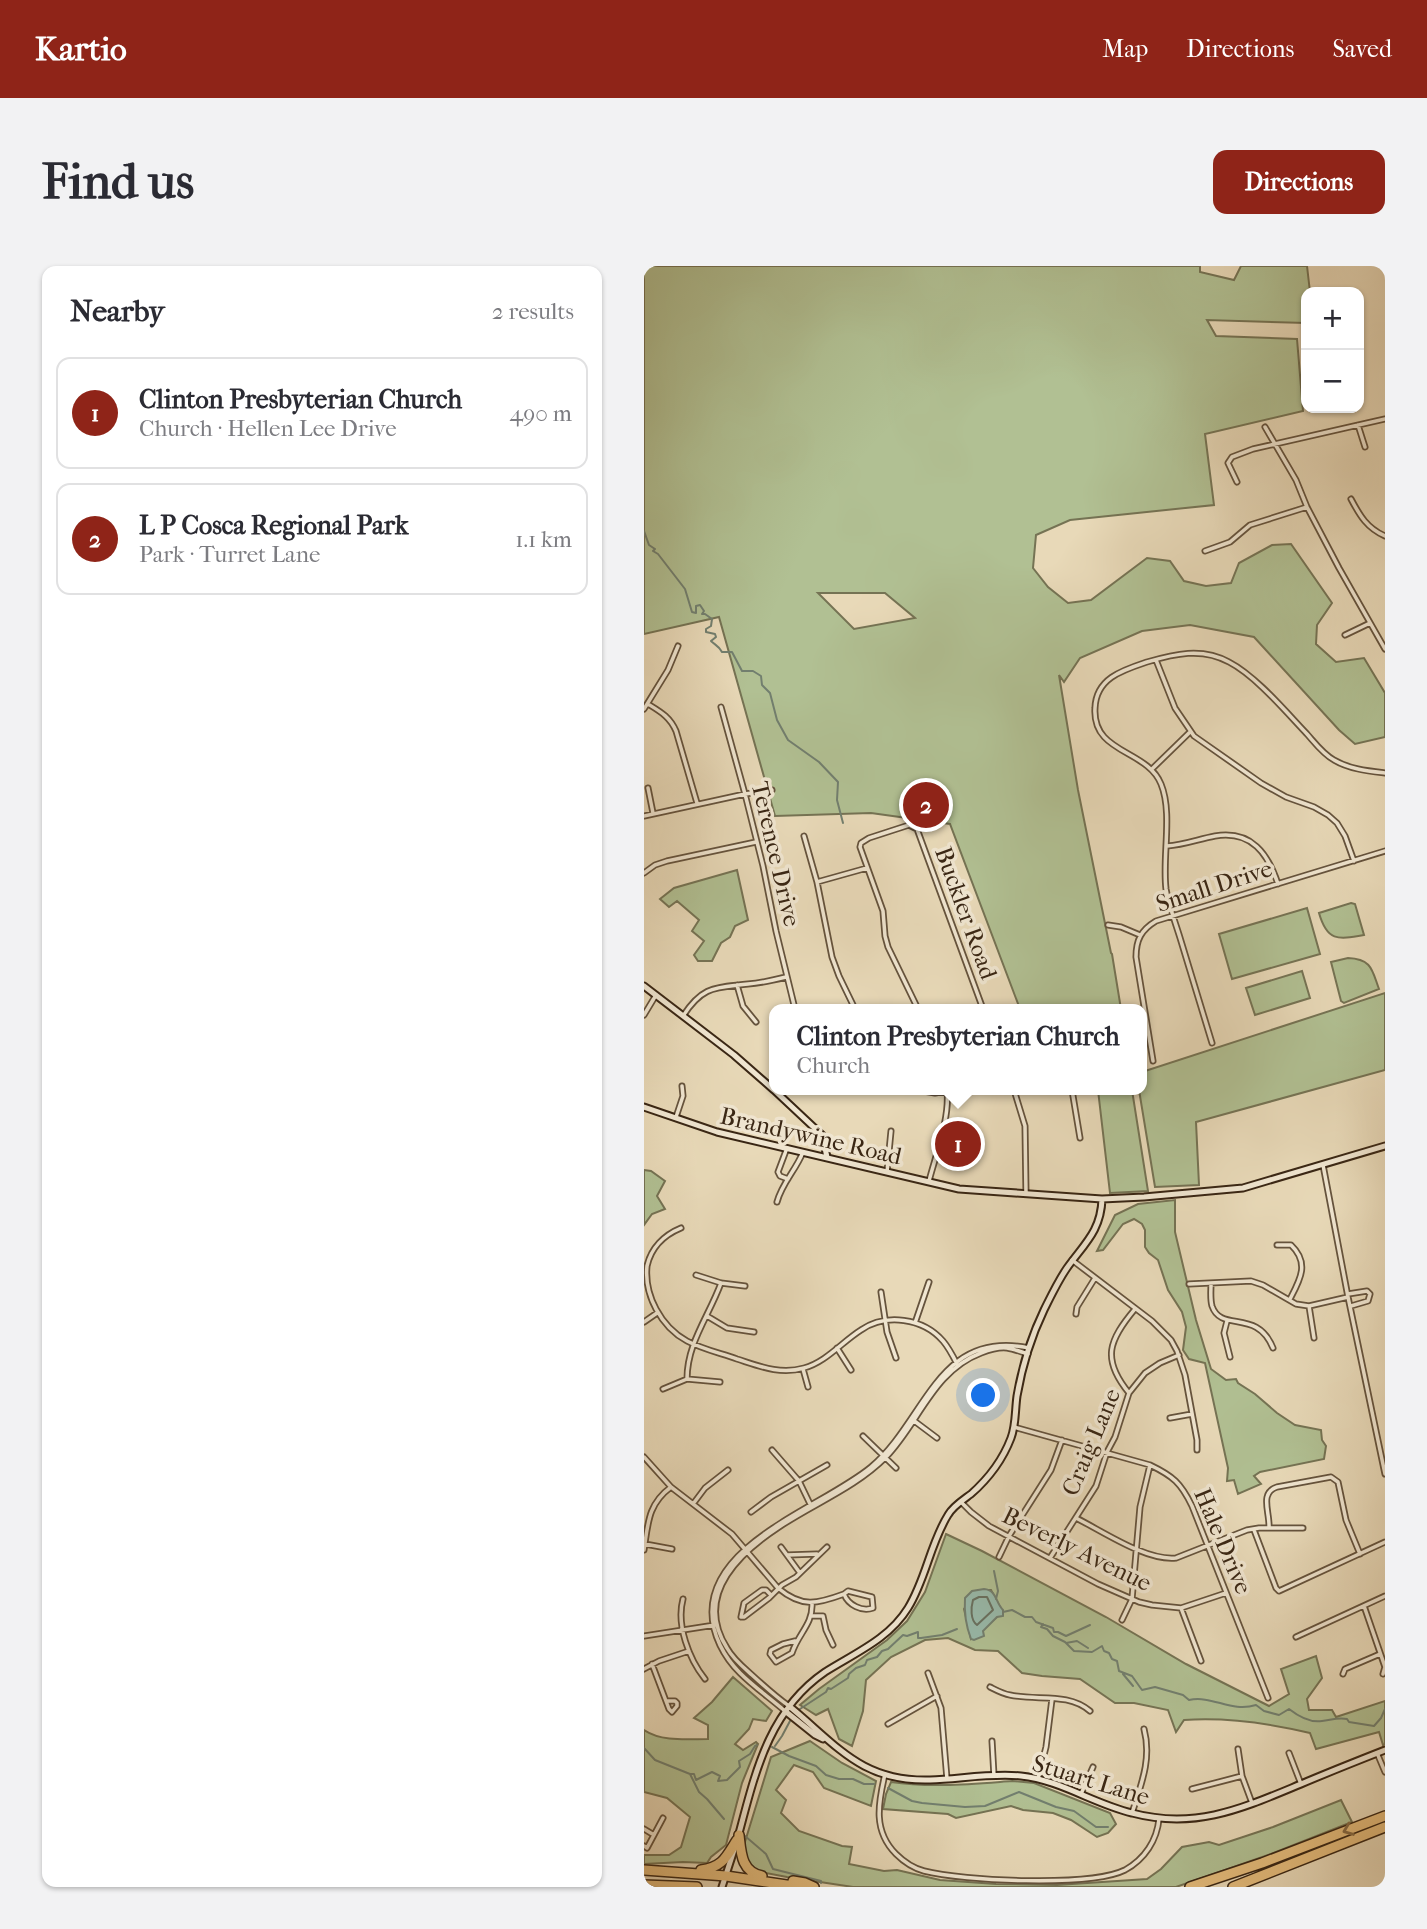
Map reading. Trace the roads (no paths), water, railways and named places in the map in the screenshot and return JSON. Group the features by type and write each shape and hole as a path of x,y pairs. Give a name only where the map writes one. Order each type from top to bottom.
{"highway":[{"path":"1190,1887 1262,1863 1385,1815"},
{"path":"1233,1887 1385,1827"},
{"path":"687,1872 711,1869 719,1865 738,1837"},
{"path":"738,1837 744,1863 756,1875 814,1887"},
{"path":"644,1870 726,1876 800,1887"},
{"path":"644,1885 697,1887"}],"main road":[{"path":"644,986 734,1055 769,1086"},
{"path":"786,1095 822,1135 827,1157"},
{"name":"Brandywine Road","path":"644,1107 717,1132 969,1190 1102,1199 1243,1188 1385,1146"},
{"path":"723,1887 762,1754 774,1728 787,1709 817,1678 871,1645 903,1616 921,1583 950,1511 985,1480 1007,1446 1014,1427 1020,1382 1044,1310 1060,1278 1094,1233 1102,1212 1102,1199"},
{"name":"Stuart Lane","path":"787,1709 816,1735 852,1761 885,1774 913,1780 1015,1775 1038,1779 1132,1813 1159,1819 1200,1818 1222,1814 1385,1750"}],"street":[{"path":"1237,482 1228,463 1236,455 1385,419"},
{"path":"1358,425 1366,447"},
{"path":"1265,427 1300,487 1307,507 1339,569 1385,649"},
{"path":"1351,499 1367,525 1385,536"},
{"path":"1205,551 1230,542 1250,525 1307,507"},
{"path":"1345,635 1370,623"},
{"path":"644,709 668,670 678,646"},
{"path":"1212,1043 1166,887 1164,793 1152,769 1102,735 1095,719 1098,692 1109,678 1119,672 1177,654 1200,653 1228,661 1252,680 1335,761 1385,773"},
{"path":"1156,660 1175,708 1190,732 1261,783 1328,815 1345,835 1354,861"},
{"path":"648,704 668,716 672,722 697,803"},
{"name":"Terence Drive","path":"721,707 745,794 794,1004"},
{"path":"1152,769 1190,732"},
{"path":"648,788 653,813"},
{"path":"644,816 697,803 772,790"},
{"name":"Buckler Road","path":"867,868 860,845 869,838 905,825 917,829 981,1004"},
{"path":"804,836 817,882 832,957 851,1004"},
{"path":"1167,846 1214,836 1240,838 1255,844 1265,854 1278,884"},
{"path":"644,873 667,861 756,842"},
{"name":"Small Drive","path":"1144,1004 1136,944 1144,929 1156,921 1385,851"},
{"path":"817,882 867,868 883,911 888,947 916,1004"},
{"path":"1108,925 1140,935"},
{"path":"683,1016 693,1002 707,991 723,986 786,977"},
{"path":"737,985 743,1006 756,1022"},
{"path":"644,1015 656,995"},
{"name":"Small Drive","path":"1147,1024 1153,1061"},
{"path":"676,1119 683,1096 682,1086"},
{"path":"929,1181 946,1112 947,1095"},
{"path":"1016,1095 1025,1126 1026,1194"},
{"path":"1073,1095 1080,1138"},
{"path":"887,1172 891,1131"},
{"path":"786,1148 778,1172 780,1176 788,1179"},
{"path":"777,1202 803,1152"},
{"path":"1323,1165 1385,1474"},
{"path":"681,1228 662,1239 648,1262 646,1287 657,1313 675,1332 693,1343 771,1370 785,1371 803,1368 821,1360 867,1326 902,1320 915,1323 937,1336 957,1364"},
{"path":"1277,1245 1291,1245 1301,1260 1301,1277 1290,1299"},
{"path":"1072,1260 1171,1340 1185,1375 1197,1440 1196,1450"},
{"path":"696,1275 721,1283 745,1286"},
{"path":"1076,1314 1077,1307 1096,1278"},
{"path":"1189,1284 1251,1281 1296,1304 1309,1306 1363,1291 1370,1294 1368,1301 1350,1307"},
{"path":"915,1323 929,1282"},
{"path":"687,1379 693,1343 721,1283"},
{"path":"1211,1283 1214,1309 1227,1321 1256,1326 1267,1335 1273,1348"},
{"path":"881,1292 885,1321 896,1358"},
{"path":"1309,1306 1314,1338"},
{"path":"1129,1394 1117,1379 1111,1351 1122,1325 1135,1309"},
{"path":"644,1322 657,1313"},
{"path":"707,1316 727,1328 754,1332"},
{"path":"1227,1321 1224,1333 1230,1357"},
{"path":"837,1348 851,1370"},
{"path":"787,1709 739,1672 722,1649 712,1602 717,1585 729,1564 811,1506 850,1486 884,1456 913,1420 936,1381 957,1364 993,1349 1029,1351"},
{"name":"Craig Lane","path":"1050,1558 1096,1486 1129,1394 1145,1373 1179,1355"},
{"path":"803,1368 808,1387"},
{"path":"663,1389 687,1379 720,1382"},
{"path":"1170,1418 1192,1414"},
{"path":"913,1420 937,1438"},
{"name":"Hale Drive","path":"1014,1427 1150,1465 1167,1474 1184,1489 1268,1698"},
{"path":"863,1436 896,1468"},
{"path":"999,1557 1009,1536 1051,1470 1062,1440"},
{"path":"772,1450 799,1481 811,1506"},
{"path":"644,1457 671,1487 727,1529 778,1588 793,1599 813,1604 853,1591 870,1595 873,1598 873,1608 868,1610 852,1605 844,1594"},
{"path":"751,1512 771,1497 827,1465"},
{"path":"1122,1620 1132,1599 1141,1500 1150,1465"},
{"path":"693,1504 705,1488 727,1470"},
{"path":"1269,1528 1266,1497 1270,1490 1331,1477 1338,1482 1346,1520 1360,1554"},
{"path":"644,1550 650,1513 658,1498 671,1487"},
{"name":"Beverly Avenue","path":"961,1502 984,1522 1098,1584 1132,1599 1152,1605 1181,1608 1226,1592"},
{"path":"1076,1518 1153,1557 1168,1559 1247,1530 1303,1528"},
{"path":"1254,1530 1278,1591 1385,1542"},
{"path":"645,1544 672,1549"},
{"path":"781,1547 800,1573"},
{"path":"771,1595 762,1590 744,1603 741,1617 752,1613 827,1547"},
{"path":"787,1555 819,1554"},
{"path":"1296,1637 1385,1596"},
{"path":"683,1599 681,1609 689,1651 705,1679"},
{"path":"795,1641 771,1650 770,1654 776,1662 790,1655 795,1641 812,1616 813,1604"},
{"path":"1364,1606 1384,1667 1383,1674"},
{"path":"1181,1608 1201,1661"},
{"path":"812,1616 823,1616 833,1646"},
{"path":"644,1636 715,1625"},
{"path":"644,1669 689,1651"},
{"path":"1343,1674 1345,1669 1380,1654"},
{"path":"652,1664 667,1701"},
{"path":"928,1673 937,1696 943,1725 947,1779"},
{"path":"990,1687 1007,1695 1075,1702 1090,1712"},
{"path":"888,1724 937,1696"},
{"path":"1038,1779 1046,1747 1052,1699"},
{"path":"1132,1813 1148,1756 1144,1729"},
{"path":"992,1741 993,1776"},
{"path":"1238,1749 1242,1776 1252,1803"},
{"path":"1289,1753 1301,1784"},
{"path":"1377,1753 1385,1772"},
{"path":"1081,1794 1093,1767"},
{"path":"885,1774 878,1817 886,1841 901,1858 914,1867 940,1874 1044,1881 1107,1877 1124,1870 1145,1853 1155,1837 1159,1819"},
{"path":"1192,1789 1242,1776"},
{"path":"644,1846 647,1848 663,1818"},
{"path":"644,1829 654,1835"}],"water":[{"path":"984,1589 994,1594 1003,1610 1003,1616 997,1617 983,1631 984,1636 974,1640 971,1639 967,1624 965,1598 972,1591"}],"waterway":[{"path":"644,531 649,545 655,549 653,551 685,589 692,612 696,613 696,606 700,605 704,611 702,614 712,619 711,626 706,629 706,632 715,634 716,637 711,641 722,652 732,652 742,671 753,671 761,676 762,685 770,693 777,720 788,740 819,762 838,782 837,800 843,823"},
{"path":"994,1571 998,1591 996,1599"},
{"path":"1003,1612 1012,1610 1025,1617 1032,1617 1036,1622 1066,1636 1090,1625"},
{"path":"1043,1624 1041,1627 1074,1651 1092,1652 1102,1646 1104,1651 1117,1661 1119,1671 1132,1676 1142,1690 1155,1687 1183,1695 1189,1700 1206,1700 1238,1707 1256,1705 1264,1711 1279,1715 1289,1709 1313,1721 1344,1718 1349,1722 1374,1726 1385,1709"},
{"path":"800,1709 828,1688 831,1689 848,1678 856,1668 877,1657 903,1635 918,1632 918,1638 921,1638 942,1635 957,1629"},
{"path":"1066,1643 1077,1641 1088,1648"},
{"path":"1123,1674 1133,1686"},
{"path":"775,1746 790,1721"},
{"path":"691,1774 694,1774 696,1780 712,1772 720,1776 718,1781 727,1780 740,1767 739,1761 757,1745"},
{"path":"772,1747 816,1766 826,1775 874,1784"},
{"path":"644,1748 655,1760 690,1774 699,1792 724,1819"},
{"path":"888,1788 912,1801 965,1807 985,1806 1019,1792 1074,1811 1096,1827 1108,1827"},
{"path":"745,1836 766,1854 773,1869 821,1883"}],"place":[{"name":"L P Cosca Regional Park","path":"926,805"},
{"name":"Clinton Presbyterian Church","path":"958,1144"}]}
